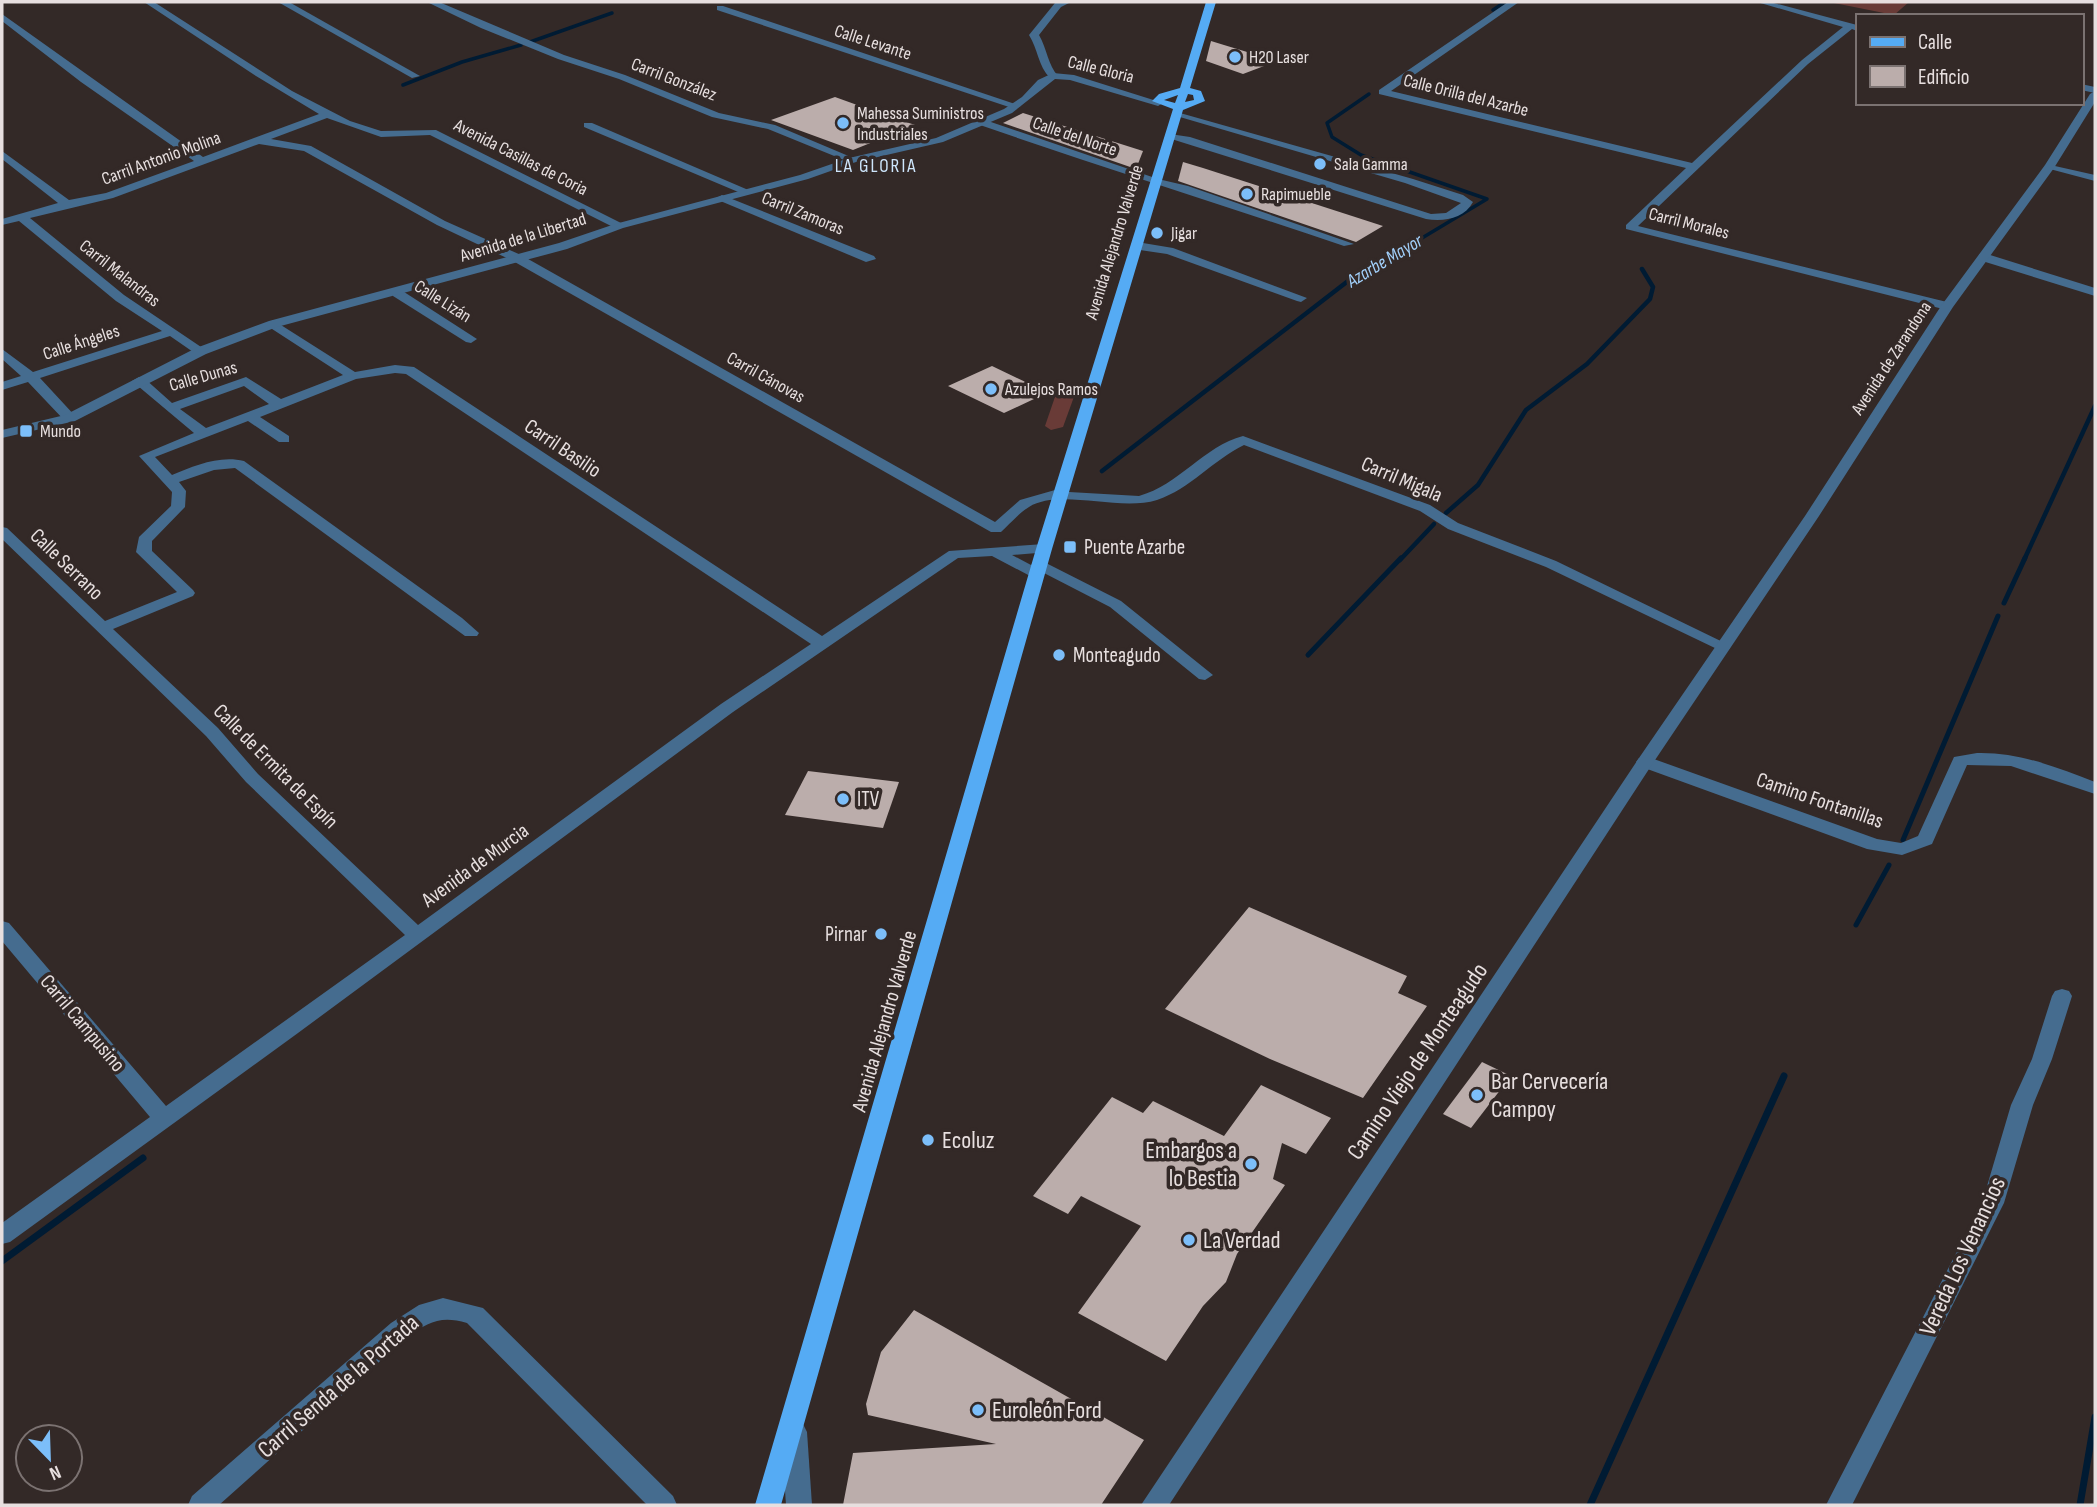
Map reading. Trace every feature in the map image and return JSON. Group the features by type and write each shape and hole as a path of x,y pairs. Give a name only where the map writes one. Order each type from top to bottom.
{"main road":[{"name":"Avenida Alejandro Valverde","path":"768,1505 1044,549 1137,246 1146,207 1211,2"},
{"path":"1184,90 1197,93 1200,101 1178,111 1160,99 1184,90"}],"street":[{"name":"Avenida Casillas de Coria","path":"148,2 329,114 376,134 416,130 432,132 618,226"},
{"path":"284,2 415,76"},
{"name":"Carril González","path":"432,2 484,26 716,114 771,127 853,160"},
{"path":"1053,76 1046,70 1042,61 1044,53 1034,35 1058,5 1067,2"},
{"name":"Calle Orilla del Azarbe","path":"1514,2 1383,92 1696,167"},
{"path":"1761,2 1813,11 1854,27"},
{"name":"Calle Levante","path":"719,8 1016,106"},
{"path":"2,17 45,47 85,80 203,162"},
{"name":"Carril Morales","path":"1854,27 1805,62 1630,227 1947,306"},
{"name":"Calle Gloria","path":"1053,76 1071,76 1141,97 1160,99"},
{"name":"Avenida de la Libertad","path":"2,434 70,418 104,403 139,381 201,351 273,324 397,293 563,246 618,226 804,177 853,160 939,140 984,123 1016,106 1042,82 1053,76"},
{"name":"Avenida de Zarandona","path":"1723,646 1812,516 1947,306 2050,166 2095,92"},
{"path":"1170,137 1186,139 1430,216 1448,216 1464,208 1466,202 1459,197 1409,181 1178,111"},
{"name":"Carril Antonio Molina","path":"2,222 66,204 109,196 329,114"},
{"name":"Calle del Norte","path":"984,123 1155,183 1184,188 1348,244"},
{"path":"588,125 747,192"},
{"name":"Carril Cánovas","path":"260,141 307,148 441,223 517,258 996,529 1026,503 1061,494"},
{"path":"2,154 66,204"},
{"path":"2050,166 2095,178"},
{"name":"Carril Zamoras","path":"722,198 870,259"},
{"name":"Carril Malandras","path":"22,217 121,298 201,351"},
{"path":"1137,246 1169,251 1301,298"},
{"path":"1983,257 2095,292"},
{"name":"Calle Lizán","path":"397,293 471,339"},
{"path":"273,324 353,376"},
{"name":"Calle Ángeles","path":"2,386 171,332"},
{"path":"2,353 31,377 70,418"},
{"name":"Carril Basilio","path":"169,481 146,456 353,376 395,369 409,370 822,644"},
{"name":"Calle Dunas","path":"139,381 170,408 246,382 280,405"},
{"path":"170,408 205,434"},
{"path":"250,416 284,439"},
{"name":"Carril Migala","path":"1061,494 1139,500 1151,498 1181,481 1231,445 1243,440 1425,508 1453,526 1551,564 1723,646"},
{"path":"103,627 187,593 145,552 144,540 178,507 179,491 169,481 233,463 239,464 310,513 346,543 424,596 471,633"},
{"name":"Calle Serrano","path":"2,531 103,627"},
{"name":"Avenida de Murcia","path":"2,1235 727,708 954,554 984,550 1003,552 1044,549"},
{"path":"984,550 1103,596 1137,620 1178,658 1205,675"},
{"name":"Calle de Ermita de Espín","path":"103,627 212,732 252,778 417,935"},
{"name":"Camino Viejo de Monteagudo","path":"1154,1505 1723,646"},
{"name":"Camino Fontanillas","path":"1645,762 1874,845 1902,849 1925,840 1960,761 1978,756 2007,759 2095,788"},
{"name":"Carril Campusino","path":"2,928 164,1119"},
{"name":"Vereda Los Venancios","path":"1839,1505 1993,1203 2022,1105 2042,1059 2062,996"},
{"name":"Carril Senda de la Portada","path":"201,1505 399,1330 424,1312 449,1306 475,1315 664,1505"},
{"path":"794,1422 799,1505"}],"shaded area":[{"path":"1829,2 1909,2 1895,14"},
{"path":"1069,390 1075,394 1063,427 1051,430 1045,426 1057,391"}],"building":[{"name":"H20 Laser","path":"1211,41 1277,61 1243,74 1206,61"},
{"name":"Mahessa Suministros Industriales","path":"835,97 915,125 853,150 771,120"},
{"path":"1023,113 1143,151 1136,169 1003,123"},
{"name":"Rapimueble","path":"1183,162 1383,226 1356,242 1178,181"},
{"name":"Azulejos Ramos","path":"992,366 1034,386 1020,393 1034,399 1004,413 948,386"},
{"name":"ITV","path":"808,771 899,782 883,828 785,815"},
{"path":"1249,907 1407,976 1398,993 1427,1006 1363,1098 1270,1059 1165,1009"},
{"name":"Bar Cervecería Campoy","path":"1482,1062 1511,1076 1471,1128 1443,1114"},
{"name":"La Verdad","path":"1261,1085 1331,1118 1306,1154 1282,1143 1273,1179 1285,1185 1237,1254 1226,1282 1203,1306 1166,1361 1078,1313 1141,1226 1081,1196 1068,1214 1033,1196 1112,1097 1143,1113 1153,1101 1224,1136"},
{"name":"Euroleón Ford","path":"914,1310 1144,1440 1101,1505 843,1505 853,1453 996,1444 868,1415 866,1404 881,1352"}],"waterway":[{"name":"Azarbe Mayor","path":"1493,10 1505,2"},
{"path":"530,42 612,13"},
{"path":"403,85 462,62 521,45"},
{"name":"Azarbe Mayor","path":"1369,94 1327,123 1332,137 1361,155 1487,199 1412,244"},
{"name":"Azarbe Mayor","path":"1102,471 1348,281 1414,242"},
{"path":"1446,513 1478,485 1526,410 1587,364 1650,299 1653,287 1642,269"},
{"path":"2024,560 2095,406"},
{"path":"1400,560 1434,524"},
{"path":"1308,655 1401,558"},
{"path":"2004,603 2025,558"},
{"path":"1903,840 1998,616"},
{"path":"1856,925 1889,865"},
{"path":"1590,1505 1784,1076"},
{"name":"Azarbe Mayor","path":"2,1261 143,1158"},
{"path":"2080,1505 2095,1417"}],"place":[{"name":"H20 Laser","path":"1235,57"},
{"name":"Mahessa Suministros Industriales","path":"843,123"},
{"name":"Sala Gamma","path":"1320,164"},
{"name":"Rapimueble","path":"1247,194"},
{"name":"Jigar","path":"1157,233"},
{"name":"Azulejos Ramos","path":"991,389"},
{"name":"Mundo","path":"26,431"},
{"name":"Puente Azarbe","path":"1070,547"},
{"name":"Monteagudo","path":"1059,655"},
{"name":"ITV","path":"843,799"},
{"name":"Pirnar","path":"881,934"},
{"name":"Bar Cervecería Campoy","path":"1477,1095"},
{"name":"Ecoluz","path":"928,1140"},
{"name":"Embargos a lo Bestia","path":"1251,1164"},
{"name":"La Verdad","path":"1189,1240"},
{"name":"Euroleón Ford","path":"978,1410"}],"district":[{"name":"LA GLORIA","path":"876,165"}]}
